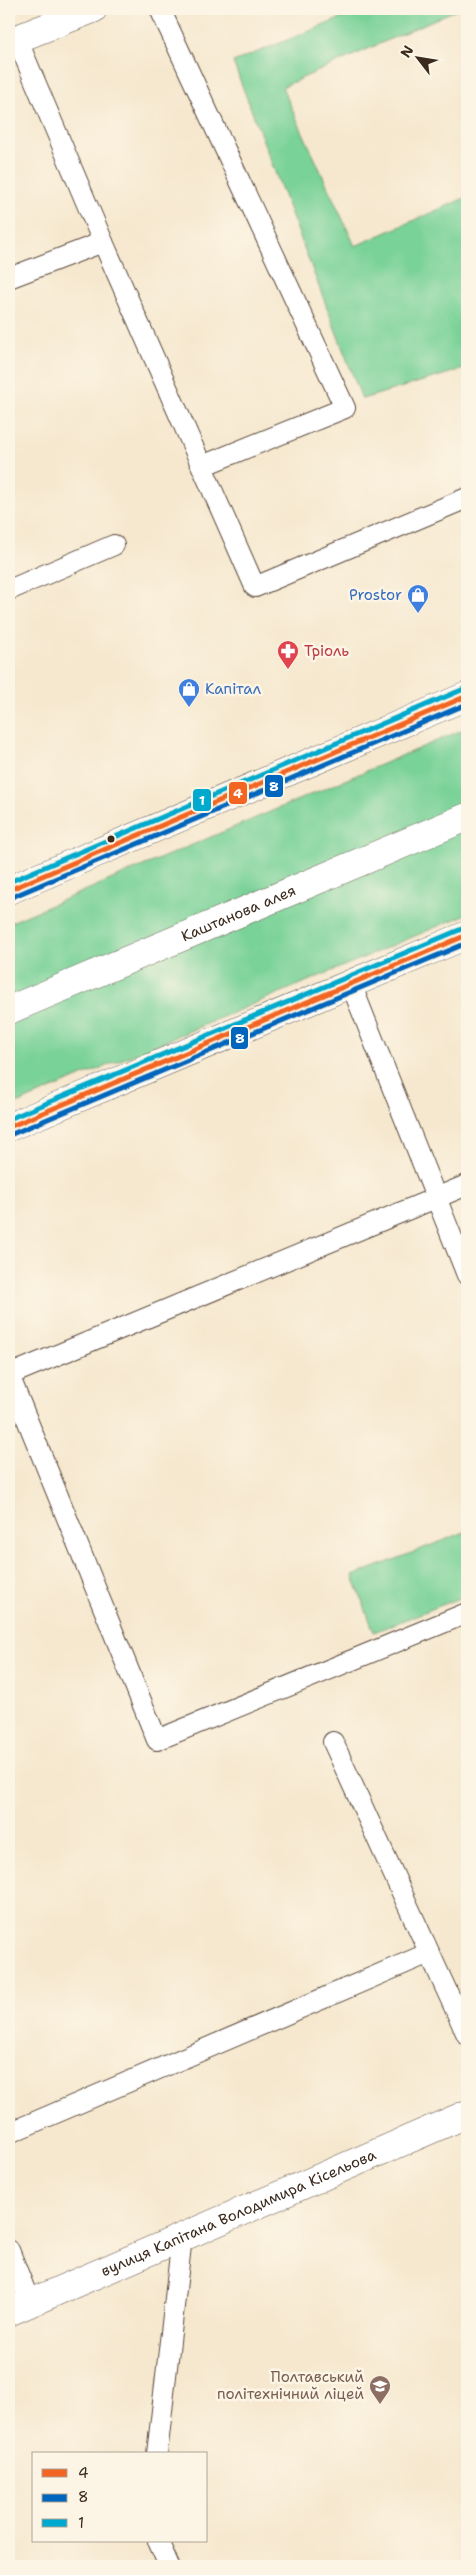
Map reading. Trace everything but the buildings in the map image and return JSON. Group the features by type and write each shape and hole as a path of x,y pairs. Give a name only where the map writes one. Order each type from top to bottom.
{"street":[{"path":"13,41 93,9"},
{"path":"9,890 467,696"},
{"name":"Каштанова алея","path":"9,1010 467,818"},
{"path":"9,1127 467,935"},
{"name":"вулиця Капітана Володимира Кісельова","path":"20,2308 467,2114"}],"lane":[{"path":"160,9 345,408 202,466"},
{"path":"13,41 256,587 467,498"},
{"path":"9,278 103,242"},
{"path":"9,590 114,545"},
{"path":"351,984 467,1275"},
{"path":"467,1185 9,1375 157,1740 467,1613"},
{"path":"333,1742 467,2035"},
{"path":"9,2133 430,1953"},
{"path":"157,2452 182,2237"},
{"path":"9,2250 20,2308"},
{"path":"158,2542 169,2566"}],"green space":[{"path":"364,9 458,9 282,87 355,246 467,197 467,368 362,399 233,62"},
{"path":"467,728 467,914 9,1107 9,923"},
{"path":"467,1531 467,1595 374,1632 353,1576"}],"transit line":[{"name":"1","path":"9,882 464,689"},
{"name":"4","path":"9,890 467,696"},
{"name":"8","path":"12,897 467,704"},
{"name":"1","path":"9,1119 464,928"},
{"name":"4","path":"9,1127 467,935"},
{"name":"8","path":"12,1134 467,943"}],"place":[{"name":"Prostor","path":"418,614"},
{"name":"Тріоль","path":"288,670"},
{"name":"Капітал","path":"189,708"},
{"name":"Полтавський політехнічний ліцей","path":"380,2405"}]}
